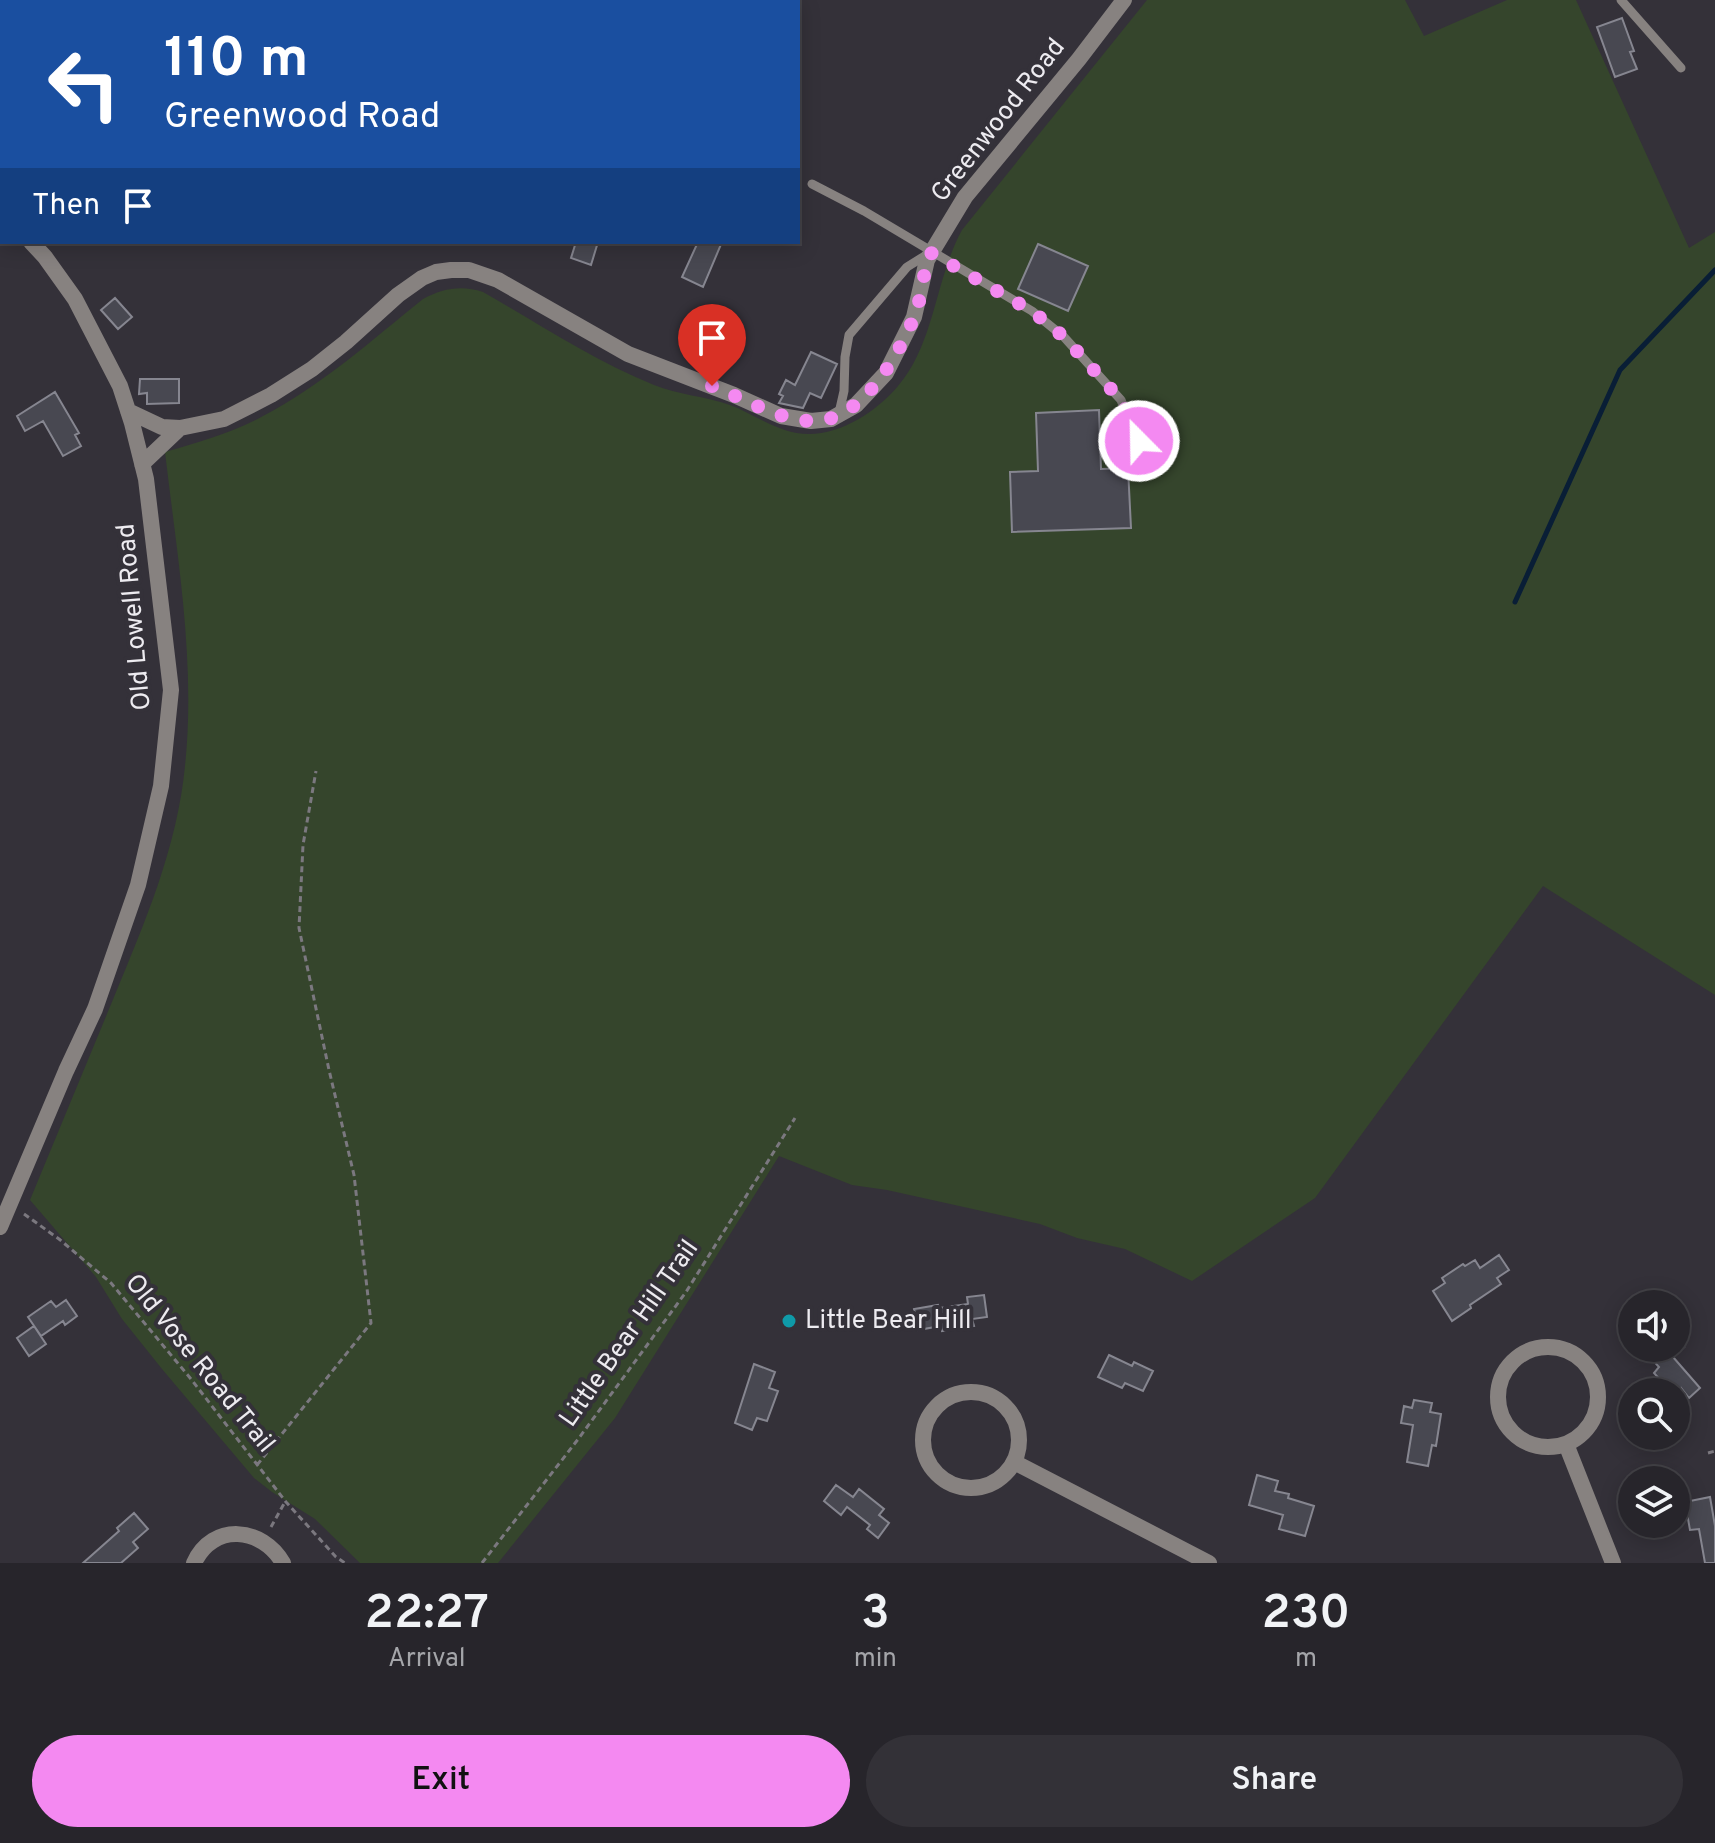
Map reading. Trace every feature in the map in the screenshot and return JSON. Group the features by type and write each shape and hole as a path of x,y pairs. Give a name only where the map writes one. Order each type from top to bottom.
{"street":[{"name":"Greenwood Road","path":"839,415 856,405 886,373 914,317 927,260 965,197 1124,0"},
{"name":"Old Lowell Road","path":"3,1217 95,1009 138,885 161,786 171,690 142,464 128,411 120,386 75,299 33,244"},
{"path":"128,411 162,427 180,428 224,419 312,369 422,278 436,272 469,270 498,280 628,354 781,416 811,421 839,415"},
{"path":"142,464 180,428"},
{"path":"1549,1347 1566,1350 1581,1359 1592,1372 1598,1388 1598,1405 1592,1422 1581,1435 1566,1444 1551,1447 1520,1439 1501,1414 1498,1398 1500,1382 1519,1357 1533,1349 1549,1347"},
{"path":"961,1393 990,1396 1007,1407 1017,1424 1019,1443 1014,1462 1001,1478 983,1487 953,1484 936,1472 926,1455 924,1435 930,1416 943,1401 961,1393"},
{"path":"1566,1444 1613,1563"},
{"path":"1014,1462 1209,1563"},
{"path":"194,1563 206,1546 234,1534 249,1535 263,1541 276,1551 283,1563"}],"lane":[{"path":"1621,0 1681,68"},
{"path":"812,184 864,211 1032,311 1064,337 1121,400 1143,456"},
{"path":"839,415 849,335 907,267 931,253"}],"path":[{"path":"257,1465 371,1323 354,1175 299,928 303,845 316,771"},
{"name":"Little Bear Hill Trail","path":"482,1563 686,1292 795,1118"},
{"name":"Old Vose Road Trail","path":"3,1217 59,1239 111,1283 191,1379 286,1502 345,1563"},
{"path":"1708,1453 1715,1451"},
{"path":"263,1541 286,1502"}],"green space":[{"path":"1147,0 1405,0 1424,36 1507,0 1576,0 1689,248 1715,232 1715,995 1543,886 1315,1198 1192,1281 1125,1249 1077,1238 1040,1224 852,1185 779,1156 615,1418 498,1563 360,1563 315,1519 254,1478 162,1369 122,1319 96,1277 30,1200 148,913 167,855 181,796 188,727 187,648 165,452 227,432 263,416 326,377 423,299 438,292 460,288 483,292 588,353 663,388 730,405 798,433 821,433 846,425 880,404 898,386 920,350 962,230"}],"building":[{"path":"1622,18 1637,69 1615,77 1597,27"},
{"path":"575,244 597,244 591,265 571,258"},
{"path":"697,244 721,244 703,287 682,277"},
{"path":"1038,244 1088,266 1068,311 1018,289"},
{"path":"115,298 132,317 118,329 101,310"},
{"path":"811,352 837,364 821,398 810,393 803,408 779,403 783,396 779,394 786,380 795,385"},
{"path":"140,379 179,379 179,403 147,404 147,393 139,394"},
{"path":"55,392 79,433 75,435 81,446 63,456 43,421 25,431 17,416"},
{"path":"1099,410 1101,469 1128,468 1131,528 1012,532 1010,472 1038,471 1036,413"},
{"path":"1499,1255 1509,1270 1497,1278 1501,1284 1452,1321 1433,1291 1445,1283 1442,1278 1463,1264 1465,1266 1475,1260 1480,1268"},
{"path":"984,1295 987,1317 972,1319 974,1326 942,1331 941,1326 918,1330 914,1309 968,1304 967,1297"},
{"path":"66,1300 77,1316 65,1325 63,1321 41,1336 28,1317 51,1301 56,1307"},
{"path":"34,1326 46,1344 29,1356 17,1338"},
{"path":"1109,1355 1132,1366 1134,1362 1153,1371 1143,1391 1125,1383 1122,1388 1098,1377"},
{"path":"1655,1362 1677,1362 1700,1388 1690,1397 1690,1378 1658,1378 1654,1373 1659,1367"},
{"path":"754,1364 775,1372 769,1388 778,1391 767,1421 757,1418 752,1430 735,1423"},
{"path":"1414,1400 1432,1403 1430,1412 1441,1414 1436,1446 1432,1445 1428,1466 1407,1462 1413,1425 1401,1423 1404,1406 1412,1408"},
{"path":"1257,1475 1278,1481 1275,1491 1314,1506 1305,1536 1279,1529 1283,1515 1249,1505"},
{"path":"836,1485 853,1497 859,1489 884,1509 879,1515 889,1523 878,1538 867,1529 870,1525 847,1507 841,1515 824,1501"},
{"path":"1710,1497 1715,1526 1715,1563 1705,1563 1699,1529 1690,1530 1690,1501"},
{"path":"134,1513 148,1529 133,1542 138,1548 121,1563 83,1563 119,1531 117,1528"}],"waterway":[{"path":"1515,602 1620,370 1715,270"}],"place":[{"name":"Little Bear Hill","path":"789,1321"}],"route":[{"path":"712,386 781,416 811,421 831,419 856,405 886,373 914,317 931,253 1032,311 1064,337 1121,400 1139,441"}]}
